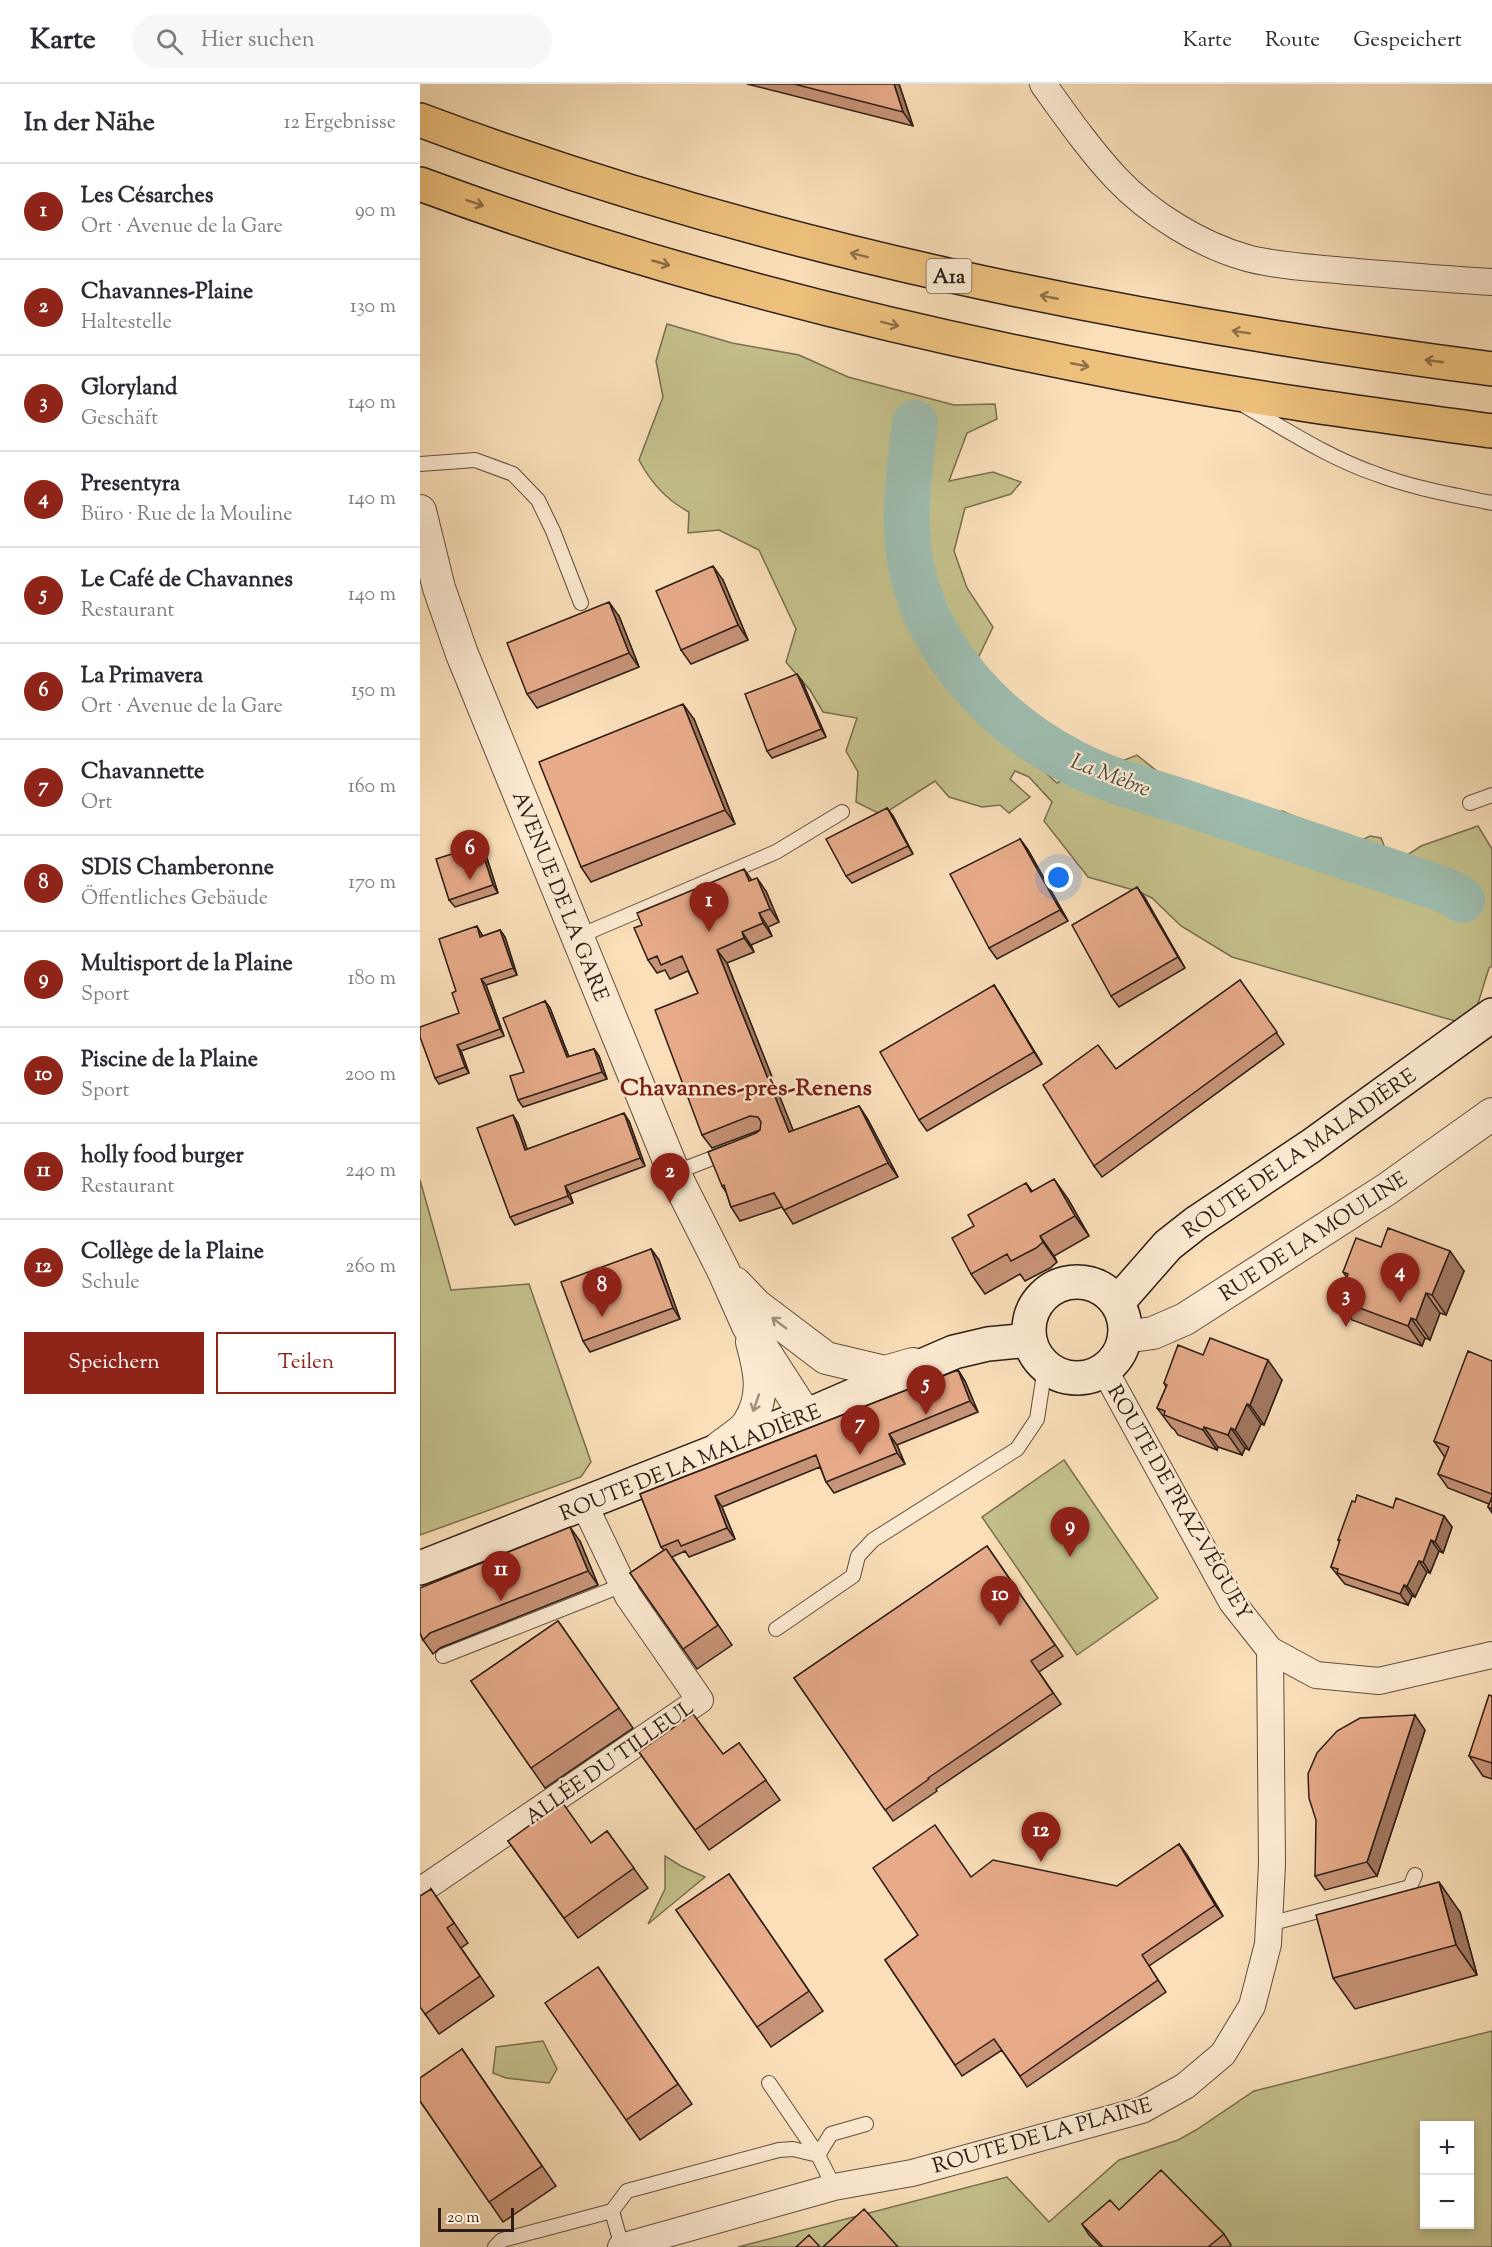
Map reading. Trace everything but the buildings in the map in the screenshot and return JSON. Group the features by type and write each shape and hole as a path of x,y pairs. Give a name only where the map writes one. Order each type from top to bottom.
{"highway":[{"name":"A1a","path":"420,120 543,164 668,202 792,238 901,265 1115,310 1222,329 1362,352 1492,369"},
{"path":"420,184 641,258 895,326 1021,354 1217,391 1492,431"}],"main road":[{"name":"ROUTE DE LA MALADIÈRE","path":"1117,1303 1168,1245 1196,1223 1311,1146 1492,1015"},
{"path":"1082,1282 1106,1292 1117,1303 1123,1318 1124,1337 1117,1356 1104,1369 1089,1376 1067,1377 1037,1353 1029,1324 1039,1301 1058,1285 1082,1282"},
{"name":"ROUTE DE LA MALADIÈRE","path":"420,1568 806,1416 954,1352 988,1344 1037,1353"}],"street":[{"path":"1043,84 1080,136 1117,179 1154,210 1188,232 1219,247 1248,258 1314,268 1492,282"},
{"name":"AVENUE DE LA GARE","path":"420,511 439,588 462,654 674,1173 724,1272 748,1326 806,1416"},
{"name":"RUE DE LA MOULINE","path":"1124,1337 1153,1333 1192,1314 1387,1190 1492,1114"},
{"name":"AVENUE DE LA GARE","path":"724,1272 756,1305 826,1359 885,1372 954,1352"},
{"name":"AVENUE DE LA GARE","path":"712,1453 748,1425 759,1397 761,1375 748,1326"},
{"name":"ROUTE DE PRAZ-VÉGUEY","path":"1104,1369 1232,1602 1270,1650 1317,1675 1379,1681 1492,1655"},
{"name":"ALLÉE DU TILLEUL","path":"420,1891 700,1700 628,1596 584,1504"},
{"name":"ROUTE DE LA PLAINE","path":"621,2247 834,2187 912,2173 1142,2110 1185,2086 1222,2054 1252,2006 1268,1944 1272,1864 1270,1650"}],"lane":[{"path":"1217,391 1320,449 1374,474 1445,494 1492,503"},
{"path":"420,464 476,460 513,474 538,500 554,531 581,603"},
{"path":"1470,803 1492,795"},
{"path":"577,937 776,852 842,813"},
{"path":"674,1173 742,1146"},
{"path":"776,1629 854,1576 858,1556 873,1540 1017,1449 1037,1419 1037,1353"},
{"path":"443,1656 623,1585"},
{"path":"1269,1924 1410,1887 1415,1875"},
{"path":"769,2083 818,2155 834,2187"},
{"path":"818,2155 831,2134 866,2124"},
{"path":"495,2247 502,2240 612,2211 627,2191 779,2150 793,2149 818,2155"},
{"path":"612,2211 621,2247"}],"shaded area":[{"path":"667,324 732,343 799,355 848,377 954,405 995,404 997,419 967,433 949,481 993,472 1021,482 1011,494 965,508 954,551 967,588 993,627 966,683 1001,732 1057,783 1089,765 1117,777 1122,761 1137,755 1158,772 1160,788 1201,794 1207,806 1268,825 1282,811 1356,843 1370,836 1381,838 1392,865 1421,846 1478,826 1492,849 1492,966 1489,968 1475,1013 1455,1021 1232,957 1181,926 1152,898 1137,891 1088,877 1044,821 1052,802 1029,777 1015,771 1010,779 1030,797 1009,813 1000,805 982,807 949,797 935,781 882,815 856,802 858,772 846,751 857,718 823,712 810,690 786,662 796,629 759,550 719,530 688,533 689,512 660,490 639,460 663,397 656,361"},
{"path":"420,1180 451,1290 529,1284 591,1462 581,1477 420,1535"},
{"path":"1064,1460 1158,1598 1077,1655 982,1517"},
{"path":"665,1856 705,1877 648,1924 665,1889"},
{"path":"1492,2031 1492,2247 738,2247 1007,2177 1049,2222 1119,2160 1178,2140 1254,2091"},
{"path":"543,2041 557,2069 549,2083 506,2078 493,2073 496,2047"}],"waterway":[{"name":"La Mèbre","path":"915,423 907,514 908,545 914,580 926,614 943,645 988,701 1015,725 1044,746 1104,776 1442,889 1462,900"}],"place":[{"name":"La Primavera","path":"470,880"},
{"name":"Les Césarches","path":"709,932"},
{"name":"Chavannes-Plaine","path":"670,1203"},
{"name":"Presentyra","path":"1400,1303"},
{"name":"SDIS Chamberonne","path":"602,1317"},
{"name":"Gloryland","path":"1346,1327"},
{"name":"Le Café de Chavannes","path":"926,1415"},
{"name":"Chavannette","path":"860,1455"},
{"name":"Multisport de la Plaine","path":"1070,1557"},
{"name":"holly food burger","path":"501,1601"},
{"name":"Piscine de la Plaine","path":"1000,1626"},
{"name":"Collège de la Plaine","path":"1041,1862"}],"district":[{"name":"Chavannes-près-Renens","path":"746,1087"}]}
